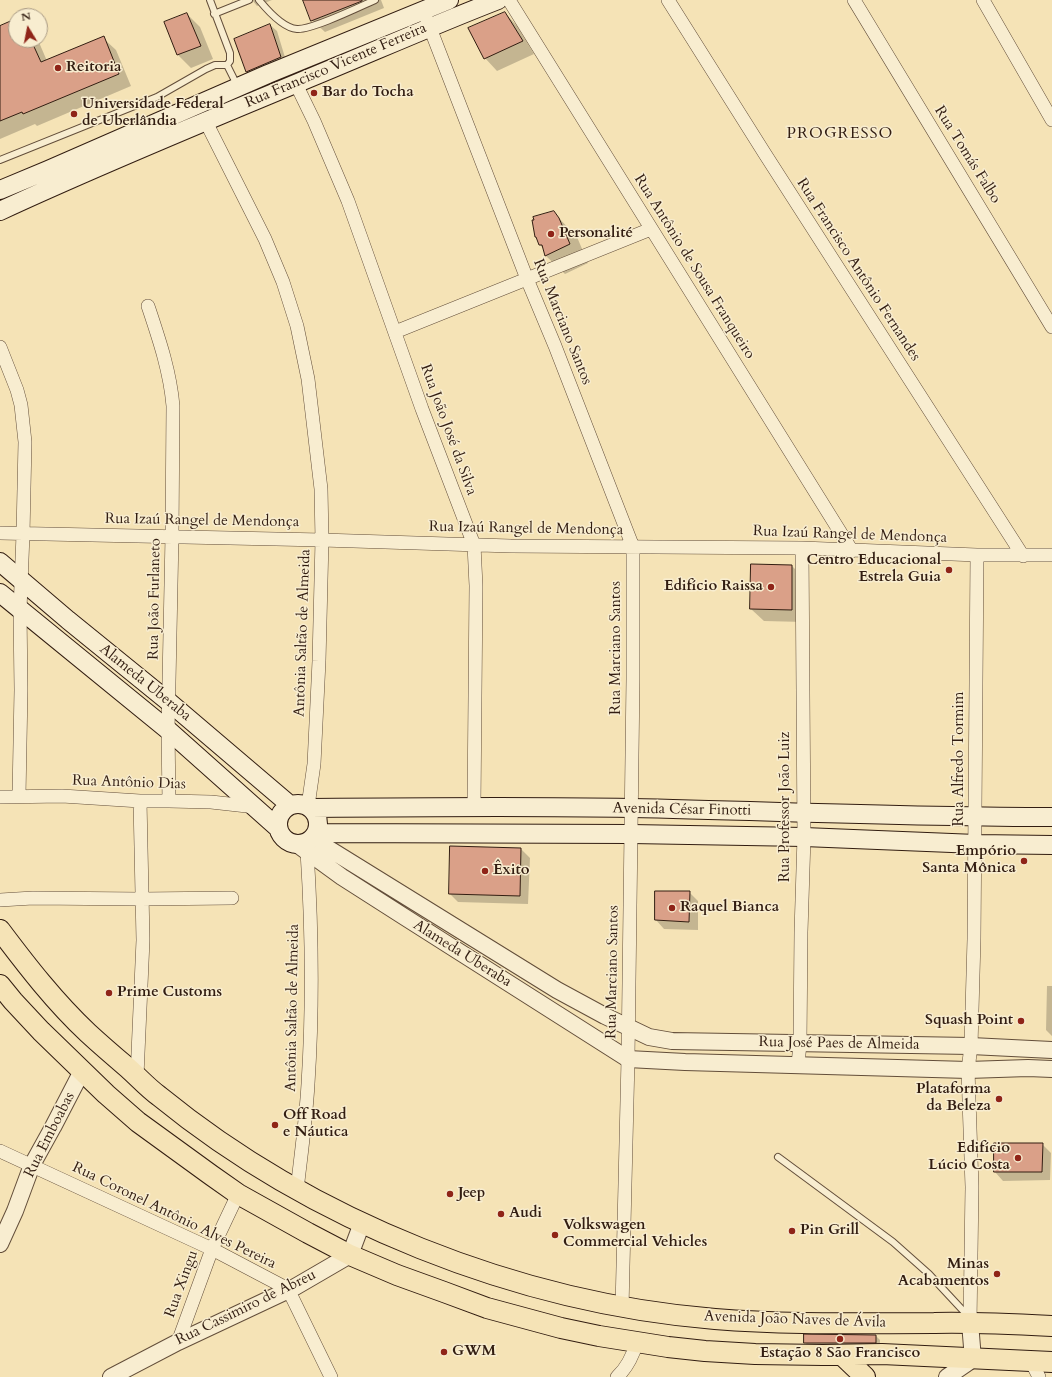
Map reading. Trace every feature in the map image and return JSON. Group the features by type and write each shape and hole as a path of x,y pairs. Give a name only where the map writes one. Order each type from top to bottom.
{"main road":[{"name":"Rua Francisco Vicente Ferreira","path":"0,211 52,178 238,88 268,74 449,0"},
{"name":"Rua Francisco Vicente Ferreira","path":"0,190 52,178 136,150 498,0"},
{"name":"Alameda Uberaba","path":"0,562 290,805"},
{"name":"Alameda Uberaba","path":"0,593 168,730 256,807 278,828 285,840 293,844 309,842"},
{"path":"278,828 277,822 281,812 290,805 302,804 309,807 315,813 319,826 309,842"},
{"name":"Avenida César Finotti","path":"309,807 474,806 631,808 1052,818"},
{"name":"Avenida César Finotti","path":"309,842 631,834 804,837 976,844 1052,845"},
{"name":"Avenida João Naves de Ávila","path":"0,930 56,1000 87,1032 157,1095 224,1145 298,1190 362,1223 442,1257 523,1284 596,1303 622,1308 712,1319 759,1322 866,1324 970,1320 1052,1326"},
{"name":"Avenida João Naves de Ávila","path":"0,985 41,1032 138,1122 238,1194 350,1255 397,1275 487,1308 561,1328 599,1336 668,1347 705,1351 755,1354 882,1354 973,1359 1035,1369 1052,1362"},
{"path":"842,1355 865,1377"}],"street":[{"name":"Rua Antônio de Sousa Franqueiro","path":"509,0 852,551"},
{"name":"Rua Francisco Antônio Fernandes","path":"668,0 760,148 1023,556"},
{"name":"Rua Tomás Falbo","path":"854,0 1052,327"},
{"path":"983,0 1052,120"},
{"name":"Rua Marciano Santos","path":"424,10 527,279 555,346 633,547 633,679 628,1059 622,1308"},
{"name":"Rua João José da Silva","path":"296,84 314,121 348,201 422,409 474,545 476,586 474,806"},
{"name":"Antônia Saltão de Almeida","path":"206,122 265,239 283,282 297,326 308,379 321,489 322,540 319,661 314,764 309,807"},
{"path":"395,332 651,229"},
{"name":"Rua João Furlaneto","path":"148,306 165,359 171,385 174,425 168,702 169,801"},
{"path":"0,347 17,390 21,405 24,442 24,534 20,610 21,690 19,796"},
{"name":"Rua Izaú Rangel de Mendonça","path":"0,533 172,536 474,545 802,548 977,555 1052,555"},
{"name":"Rua Professor João Luiz","path":"798,1065 800,1043 804,837 802,548"},
{"name":"Rua Alfredo Tormim","path":"970,1320 972,1187 968,1070 971,1046 976,844 975,678 977,555"},
{"name":"Rua Antônio Dias","path":"0,797 62,796 140,801 211,802 256,807"},
{"path":"137,1076 143,940 140,801"},
{"name":"Antônia Saltão de Almeida","path":"298,1190 308,1085 310,1014 309,842"},
{"name":"Alameda Uberaba","path":"309,842 557,990 628,1027"},
{"name":"Alameda Uberaba","path":"309,842 342,877 628,1059"},
{"path":"0,900 33,898 232,898"},
{"name":"Rua José Paes de Almeida","path":"628,1027 649,1037 672,1041 971,1046 1052,1050"},
{"name":"Rua José Paes de Almeida","path":"628,1059 968,1070 1028,1068 1052,1069"},
{"name":"Rua Emboabas","path":"0,1244 15,1211 32,1165 82,1071"},
{"name":"Rua Coronel Antônio Alves Pereira","path":"0,1151 212,1249 288,1290"},
{"name":"Rua Xingu","path":"178,1342 212,1249 238,1194"},
{"path":"350,1255 362,1223"},
{"name":"Rua Cassimiro de Abreu","path":"111,1377 178,1342 288,1290 350,1255"},
{"path":"288,1290 331,1377"},
{"path":"947,1377 973,1359 970,1320"},
{"path":"616,1377 627,1366 633,1355 637,1342"}],"lane":[{"path":"210,0 214,14 230,53 230,61 227,65"},
{"path":"214,14 248,0"},
{"path":"259,0 277,20 297,30 309,28 375,0"},
{"path":"2,157 157,97 215,65 227,65"},
{"path":"227,65 238,88"},
{"path":"778,1157 893,1242 929,1274 970,1320"}],"building":[{"path":"303,0 362,0 362,1 311,21"},
{"path":"505,12 523,41 484,59 468,28"},
{"path":"187,13 201,46 177,55 164,22"},
{"name":"Reitoria","path":"8,22 8,48 35,48 41,62 104,36 119,74 23,114 22,112 0,121 0,26"},
{"path":"270,24 281,57 246,72 234,39"},
{"name":"Personalité","path":"554,211 559,218 570,244 545,256 542,245 539,245 535,237 532,220 534,220 533,217"},
{"name":"Edifício Raissa","path":"751,564 792,565 792,610 750,609"},
{"name":"Êxito","path":"450,846 521,848 520,896 449,894"},
{"name":"Raquel Bianca","path":"655,891 690,891 689,922 655,920"},
{"name":"Edifício Lúcio Costa","path":"994,1143 1043,1143 1042,1172 994,1172"},
{"name":"Estação 8 São Francisco","path":"804,1334 876,1335 876,1343 804,1343"}],"place":[{"name":"Reitoria","path":"58,68"},
{"name":"Bar do Tocha","path":"314,93"},
{"name":"Universidade Federal de Uberlândia","path":"74,114"},
{"name":"Personalité","path":"551,234"},
{"name":"Centro Educacional Estrela Guia","path":"949,570"},
{"name":"Edifício Raissa","path":"771,587"},
{"name":"Empório Santa Mônica","path":"1024,861"},
{"name":"Êxito","path":"485,871"},
{"name":"Raquel Bianca","path":"672,908"},
{"name":"Prime Customs","path":"109,993"},
{"name":"Squash Point","path":"1021,1021"},
{"name":"Plataforma da Beleza","path":"999,1099"},
{"name":"Off Road e Náutica","path":"275,1125"},
{"name":"Edifício Lúcio Costa","path":"1018,1158"},
{"name":"Jeep","path":"450,1194"},
{"name":"Audi","path":"501,1214"},
{"name":"Pin Grill","path":"792,1231"},
{"name":"Volkswagen Commercial Vehicles","path":"555,1235"},
{"name":"Minas Acabamentos","path":"997,1274"},
{"name":"Estação 8 São Francisco","path":"840,1339"},
{"name":"GWM","path":"444,1352"}],"district":[{"name":"PROGRESSO","path":"840,134"}]}
